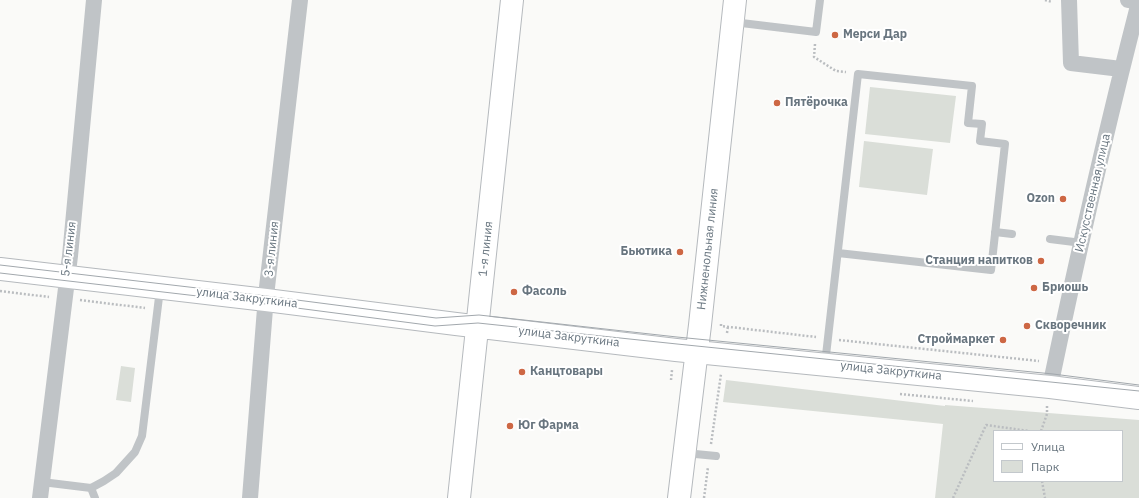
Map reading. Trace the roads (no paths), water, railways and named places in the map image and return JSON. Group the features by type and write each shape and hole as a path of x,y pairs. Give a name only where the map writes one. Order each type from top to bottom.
{"main road":[{"name":"1-я линия","path":"460,498 512,0"},
{"name":"Нижненольная линия","path":"679,498 735,0"},
{"name":"улица Закруткина","path":"0,269 266,300 478,327 825,365 1049,397 1139,398"}],"street":[{"name":"5-я линия","path":"40,498 66,276 70,256 94,0"},
{"name":"3-я линия","path":"250,498 266,300 300,0"},
{"path":"1069,0 1071,63 1122,69"},
{"path":"1128,0 1139,1"},
{"name":"Искусственная улица","path":"1049,397 1082,243 1139,1"}],"lane":[{"path":"732,22 816,32 820,0"},
{"path":"825,365 858,74 972,86 968,123 982,124 980,141 1005,144 991,270 838,253"},
{"path":"995,232 1012,234"},
{"path":"1050,239 1082,243"},
{"path":"42,482 91,488 116,473 135,452 142,436 160,288"},
{"path":"684,453 713,456"},
{"path":"91,488 95,498"}],"tram line":[{"path":"0,265 266,296 436,318 479,315 677,337 1053,374 1139,385"},
{"path":"0,273 266,304 435,326 478,323 1139,391"}],"place":[{"name":"Мерси Дар","path":"835,35"},
{"name":"Пятёрочка","path":"777,103"},
{"name":"Ozon","path":"1063,199"},
{"name":"Бьютика","path":"680,252"},
{"name":"Станция напитков","path":"1041,261"},
{"name":"Бриошь","path":"1034,288"},
{"name":"Фасоль","path":"514,292"},
{"name":"Скворечник","path":"1027,326"},
{"name":"Строймаркет","path":"1003,340"},
{"name":"Канцтовары","path":"522,372"},
{"name":"Юг Фарма","path":"510,426"}]}
